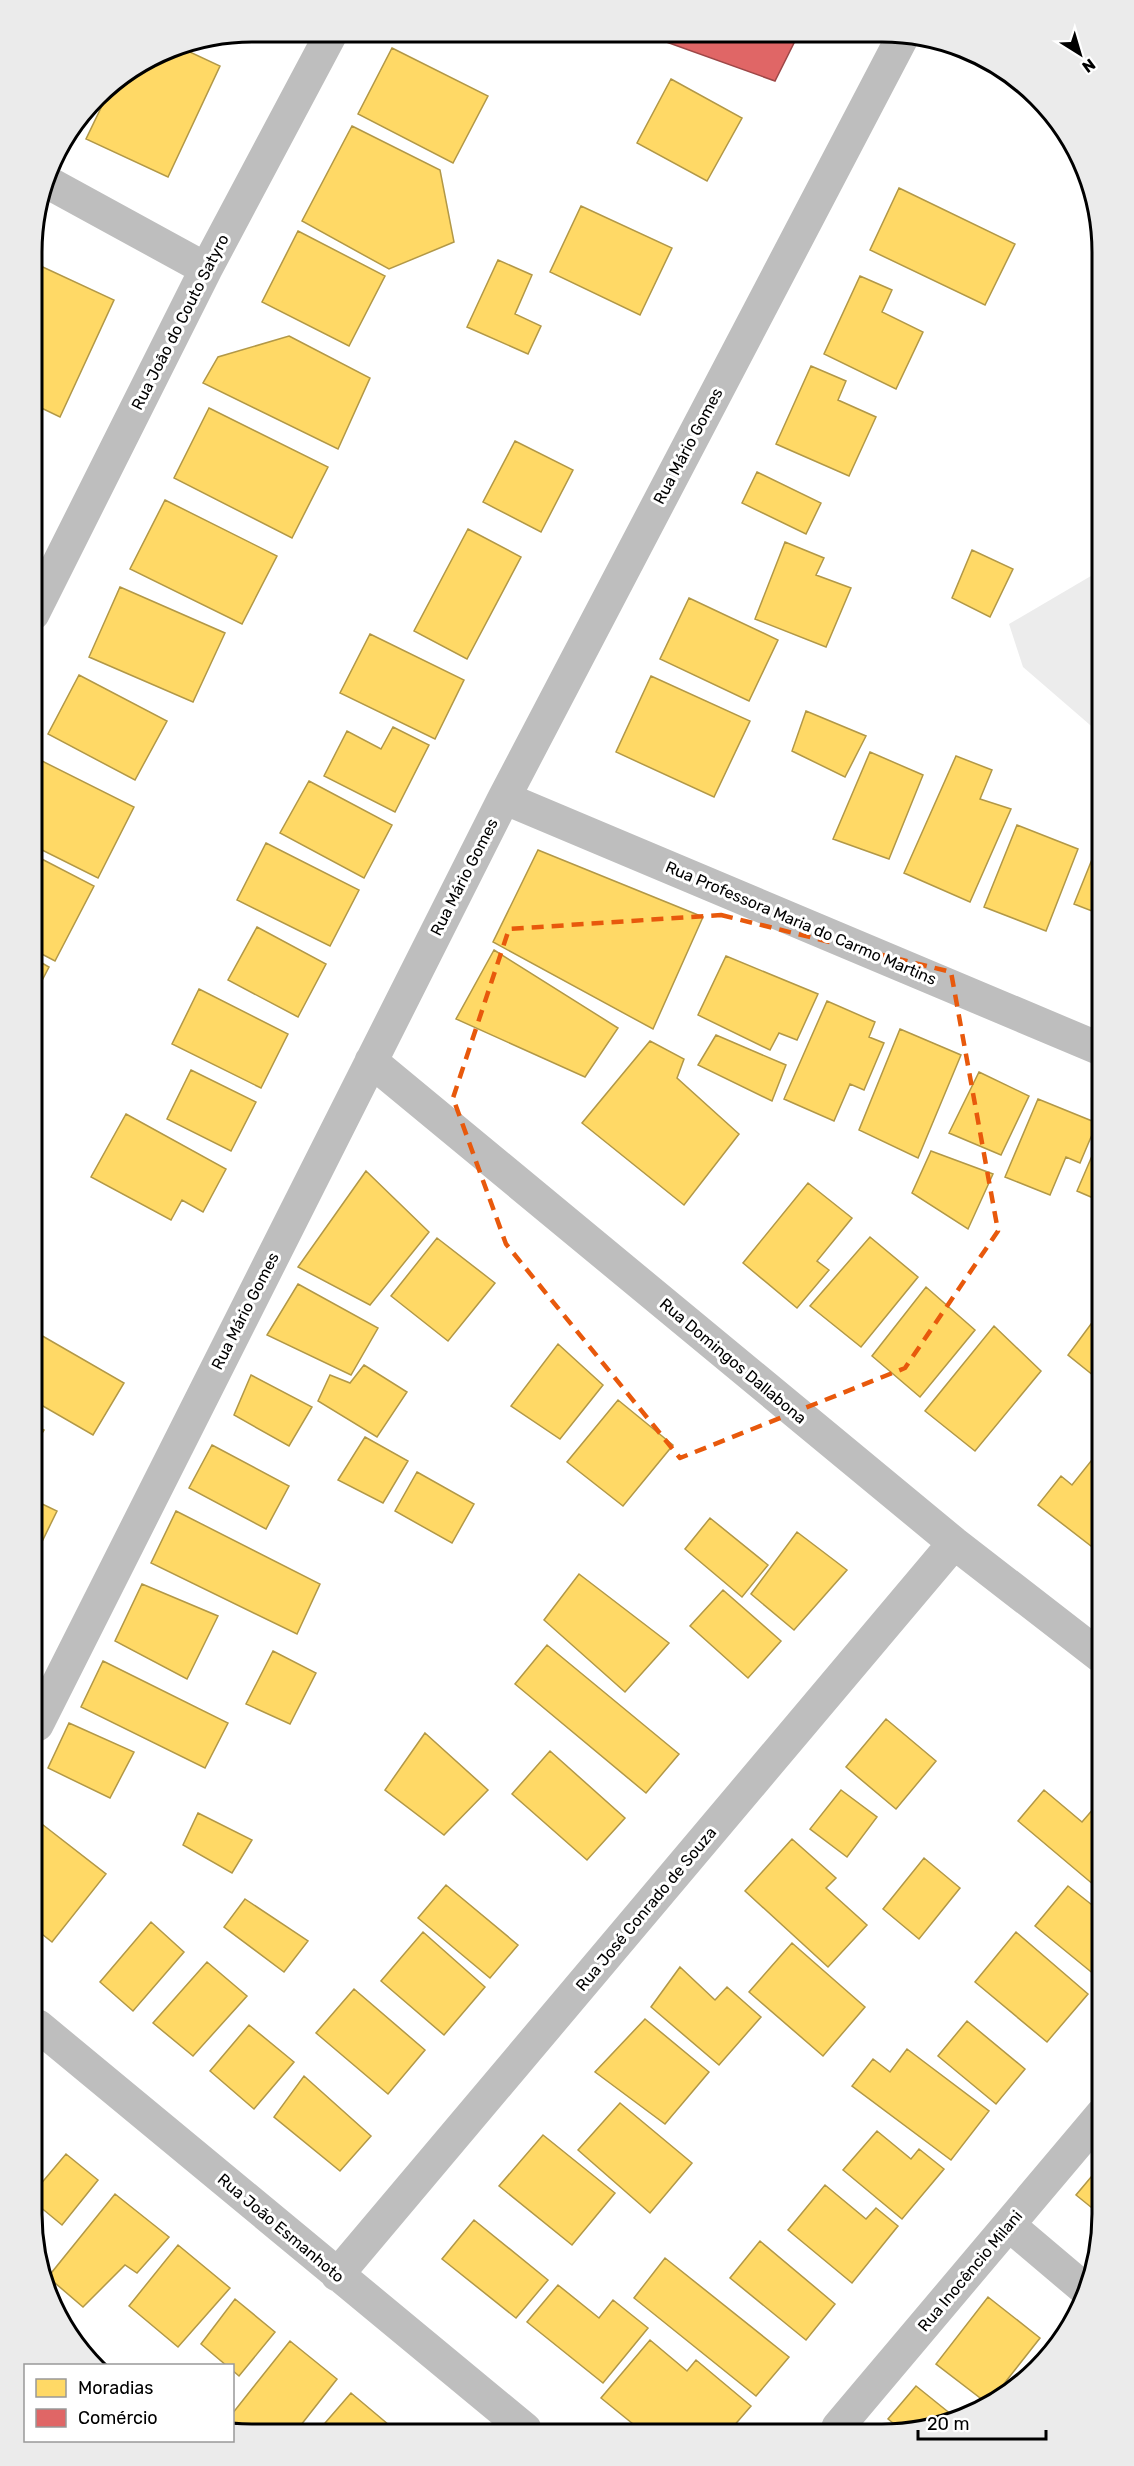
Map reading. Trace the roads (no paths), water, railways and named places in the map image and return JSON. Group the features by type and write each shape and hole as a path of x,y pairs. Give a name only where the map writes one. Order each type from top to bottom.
{"street":[{"name":"Rua João do Couto Satyro","path":"42,596 206,269 327,42"},
{"name":"Rua Mário Gomes","path":"42,1715 504,798 899,43"},
{"path":"52,186 206,269"},
{"name":"Rua Professora Maria do Carmo Martins","path":"504,798 1092,1045"},
{"name":"Rua Domingos Dallabona","path":"371,1061 954,1543 1092,1650"},
{"name":"Rua José Conrado de Souza","path":"337,2275 954,1543"},
{"name":"Rua João Esmanhoto","path":"42,2029 519,2424"},
{"name":"Rua Inocêncio Milani","path":"841,2424 1092,2126"},
{"path":"1009,2225 1079,2284"}]}
